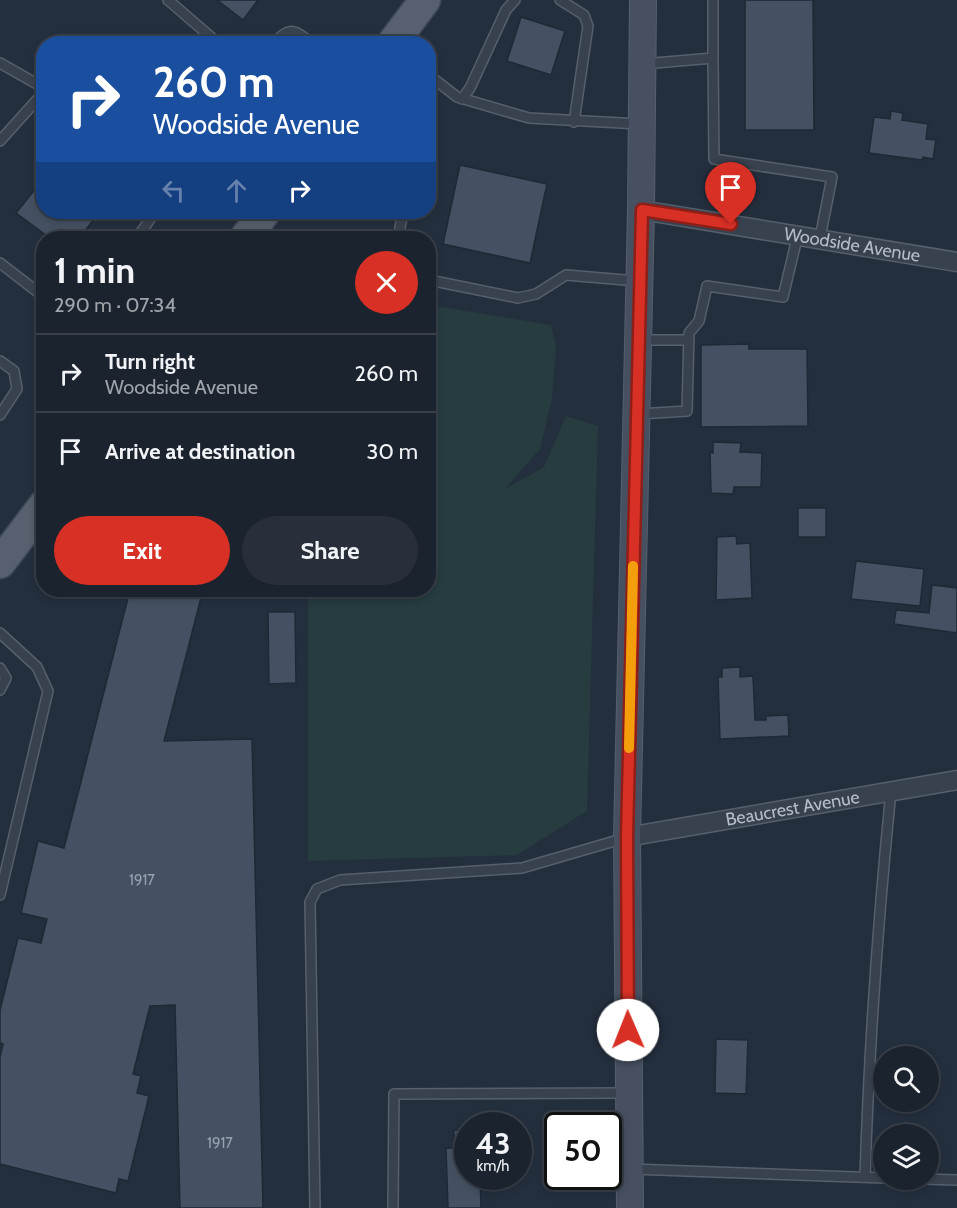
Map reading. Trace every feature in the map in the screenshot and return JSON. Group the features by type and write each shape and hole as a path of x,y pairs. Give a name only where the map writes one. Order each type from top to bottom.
{"main road":[{"path":"398,36 425,0"},
{"path":"630,1208 627,837 642,210 643,0"},
{"path":"250,231 260,219"},
{"path":"0,563 36,516"}],"street":[{"name":"Woodside Avenue","path":"642,210 798,234 931,260 957,262"},
{"name":"Beaucrest Avenue","path":"627,837 957,780"}],"lane":[{"path":"168,0 210,36"},
{"path":"462,99 470,88 506,10 515,0"},
{"path":"560,0 584,15 588,26 574,122"},
{"path":"713,0 714,159 832,177 820,238"},
{"path":"281,36 286,31 293,30 302,36"},
{"path":"642,64 713,58"},
{"path":"0,63 36,85"},
{"path":"436,80 462,99 529,118 642,124"},
{"path":"0,141 36,99"},
{"path":"637,414 687,411 689,333 699,321 707,286 783,297 798,234"},
{"path":"0,263 36,291"},
{"path":"436,281 518,298 536,294 566,274 640,282"},
{"path":"639,340 688,340"},
{"path":"0,361 14,371 17,388 0,415"},
{"path":"0,633 37,667 48,691 0,895"},
{"path":"0,668 6,678 0,690"},
{"path":"865,1177 868,1073 877,933 891,791"},
{"path":"315,1208 310,902 317,889 340,880 522,868 627,837"},
{"path":"393,1208 394,1094 629,1093"},
{"path":"630,1169 873,1177"},
{"path":"939,1179 957,1180"}],"green space":[{"path":"436,306 551,325 556,347 552,399 540,449 505,489 544,467 566,416 598,426 587,811 517,855 308,861 308,597 436,597"}],"building":[{"path":"217,0 258,0 243,20"},
{"path":"745,0 813,0 814,130 745,130"},
{"path":"521,17 565,31 551,75 507,61"},
{"path":"891,111 903,113 902,120 928,124 926,139 936,140 933,159 923,157 922,160 869,153 874,117 890,119"},
{"path":"460,165 547,184 530,263 443,244"},
{"path":"36,188 36,219 94,219 85,231 40,231 16,213"},
{"path":"749,344 749,349 807,349 808,426 701,427 701,345"},
{"path":"713,442 741,443 740,452 762,453 761,487 734,487 733,494 711,493 710,452 713,453"},
{"path":"798,508 826,508 826,537 798,537"},
{"path":"736,536 737,544 750,543 752,598 716,600 717,537"},
{"path":"856,561 924,569 920,606 851,599"},
{"path":"932,585 957,588 957,633 894,624 896,610 929,613"},
{"path":"128,597 201,597 164,741 252,739 263,1208 180,1208 175,1005 150,1006 133,1074 141,1076 137,1093 149,1096 128,1181 119,1179 116,1193 0,1164 0,1057 3,1044 0,1043 0,1010 18,938 41,943 47,919 21,913 38,841 64,848"},
{"path":"268,612 295,612 296,683 269,684"},
{"path":"740,667 740,677 753,676 755,720 766,720 766,716 788,715 789,736 720,739 718,677 722,677 722,668"},
{"path":"716,1039 748,1040 746,1094 715,1093"},
{"path":"446,1148 454,1148 454,1190 480,1190 481,1208 448,1208"}],"slow traffic":[{"path":"629,748 633,566"}],"route":[{"path":"628,1030 627,837 642,210 731,224"}]}
